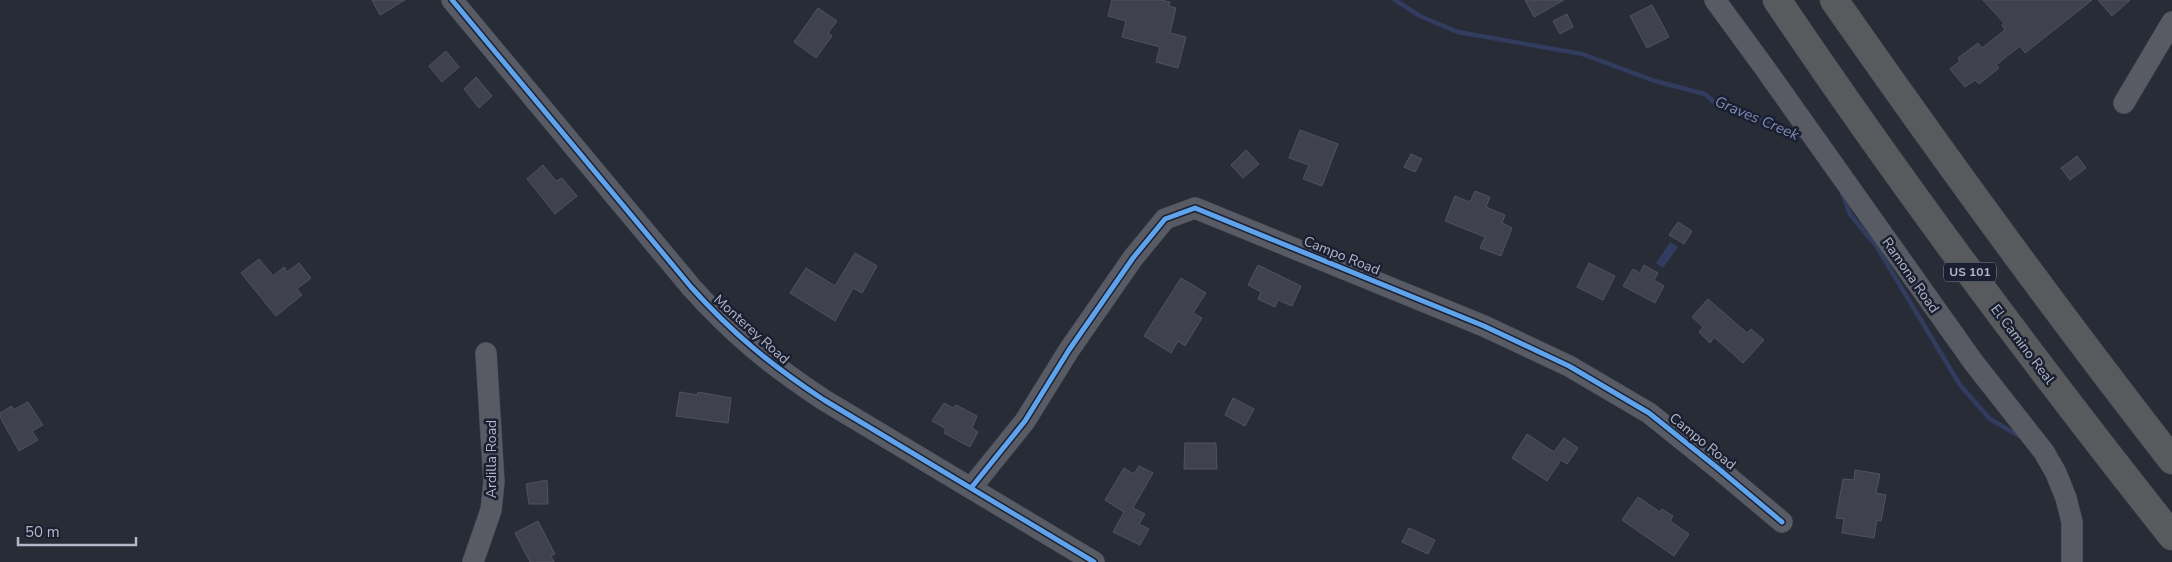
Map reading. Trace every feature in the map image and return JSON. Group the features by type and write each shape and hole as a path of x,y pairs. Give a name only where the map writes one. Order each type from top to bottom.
{"highway":[{"name":"El Camino Real","path":"1777,0 1912,195 2076,414 2172,536"},
{"name":"US 101","path":"1834,0 1951,166 2099,366 2172,460"}],"street":[{"name":"Monterey Road","path":"452,0 722,322 787,376 1094,562"},
{"name":"Ramona Road","path":"1715,0 1974,363 2044,452 2056,473 2072,522 2072,562"},
{"path":"2124,103 2172,22"},
{"name":"Campo Road","path":"971,488 1026,421 1068,350 1133,258 1165,220 1195,208 1484,326 1569,366 1649,413 1782,522"},
{"name":"Ardilla Road","path":"473,562 491,510 494,482 486,353"}],"water":[{"path":"1670,242 1678,247 1663,268 1656,263"}],"building":[{"path":"372,0 405,0 380,15"},
{"path":"1112,0 1161,0 1170,2 1169,6 1176,8 1170,33 1186,37 1178,68 1156,62 1160,47 1122,37 1126,21 1108,16"},
{"path":"1525,0 1564,0 1534,17"},
{"path":"1983,0 2092,0 2025,53 2020,46 1996,65 1999,68 1979,84 1975,80 1965,87 1950,69 1960,61 1958,58 1978,43 1982,48 2005,30 2002,25 2004,23"},
{"path":"2098,0 2130,0 2112,16"},
{"path":"1652,5 1669,37 1647,48 1630,16"},
{"path":"818,8 837,21 828,33 832,36 816,58 794,42"},
{"path":"1567,14 1573,27 1560,34 1553,21"},
{"path":"446,51 459,67 442,82 429,66"},
{"path":"476,77 492,96 479,108 464,89"},
{"path":"1300,130 1338,144 1322,186 1303,179 1309,165 1289,158"},
{"path":"1246,150 1259,164 1243,178 1231,165"},
{"path":"1411,154 1422,159 1415,172 1404,167"},
{"path":"2077,156 2086,168 2070,180 2061,168"},
{"path":"543,165 556,181 562,178 577,196 555,214 527,179"},
{"path":"1475,191 1490,197 1486,207 1505,215 1502,223 1512,228 1501,256 1480,248 1485,237 1445,221 1455,196 1470,202"},
{"path":"1678,222 1692,231 1684,244 1669,235"},
{"path":"855,253 877,266 862,293 853,288 835,321 790,293 806,268 835,286"},
{"path":"259,259 273,276 284,267 287,272 299,263 311,278 297,289 302,295 276,316 241,273"},
{"path":"1589,263 1615,276 1603,300 1577,287"},
{"path":"1258,265 1301,286 1292,306 1278,300 1275,307 1258,299 1261,292 1248,285"},
{"path":"1644,265 1658,273 1654,280 1664,286 1655,303 1623,286 1633,269 1640,273"},
{"path":"1181,278 1206,293 1193,313 1202,318 1185,346 1178,341 1171,353 1144,336"},
{"path":"1708,299 1747,333 1751,329 1764,340 1743,363 1714,337 1710,343 1699,332 1703,327 1692,317"},
{"path":"680,392 697,395 698,392 731,398 728,423 676,416"},
{"path":"1233,398 1254,409 1245,426 1225,415"},
{"path":"28,402 43,425 32,431 38,440 19,451 0,417 0,413 12,406 13,410"},
{"path":"944,403 953,408 956,405 977,416 972,428 978,432 970,447 944,433 946,429 932,421"},
{"path":"1527,434 1554,452 1564,438 1578,448 1567,464 1561,460 1547,481 1512,458"},
{"path":"1185,443 1216,443 1217,469 1184,469"},
{"path":"1139,466 1153,473 1133,508 1145,514 1139,524 1149,529 1140,545 1113,532 1124,512 1105,500 1124,468 1134,474"},
{"path":"1855,470 1880,474 1876,493 1886,495 1881,521 1877,520 1874,538 1842,533 1844,519 1836,518 1843,479 1854,480"},
{"path":"547,480 548,504 529,504 526,484"},
{"path":"1638,497 1660,512 1662,509 1673,516 1670,521 1689,534 1674,556 1622,520"},
{"path":"538,521 555,554 551,556 554,562 530,562 515,533"},
{"path":"1409,528 1435,540 1428,554 1402,542"}],"waterway":[{"name":"Graves Creek","path":"1395,0 1420,16 1458,32 1582,54 1655,81 1705,94 1715,103 1783,127 1803,137"},
{"name":"Graves Creek","path":"1842,193 1850,214 1877,247 1960,385 1990,419 2021,437"}],"cycle path":[{"path":"452,0 691,287 738,335 770,362 824,400 1094,562"},
{"path":"971,488 1025,421 1069,350 1133,258 1165,219 1195,208 1484,326 1569,366 1649,413 1782,522"}]}
